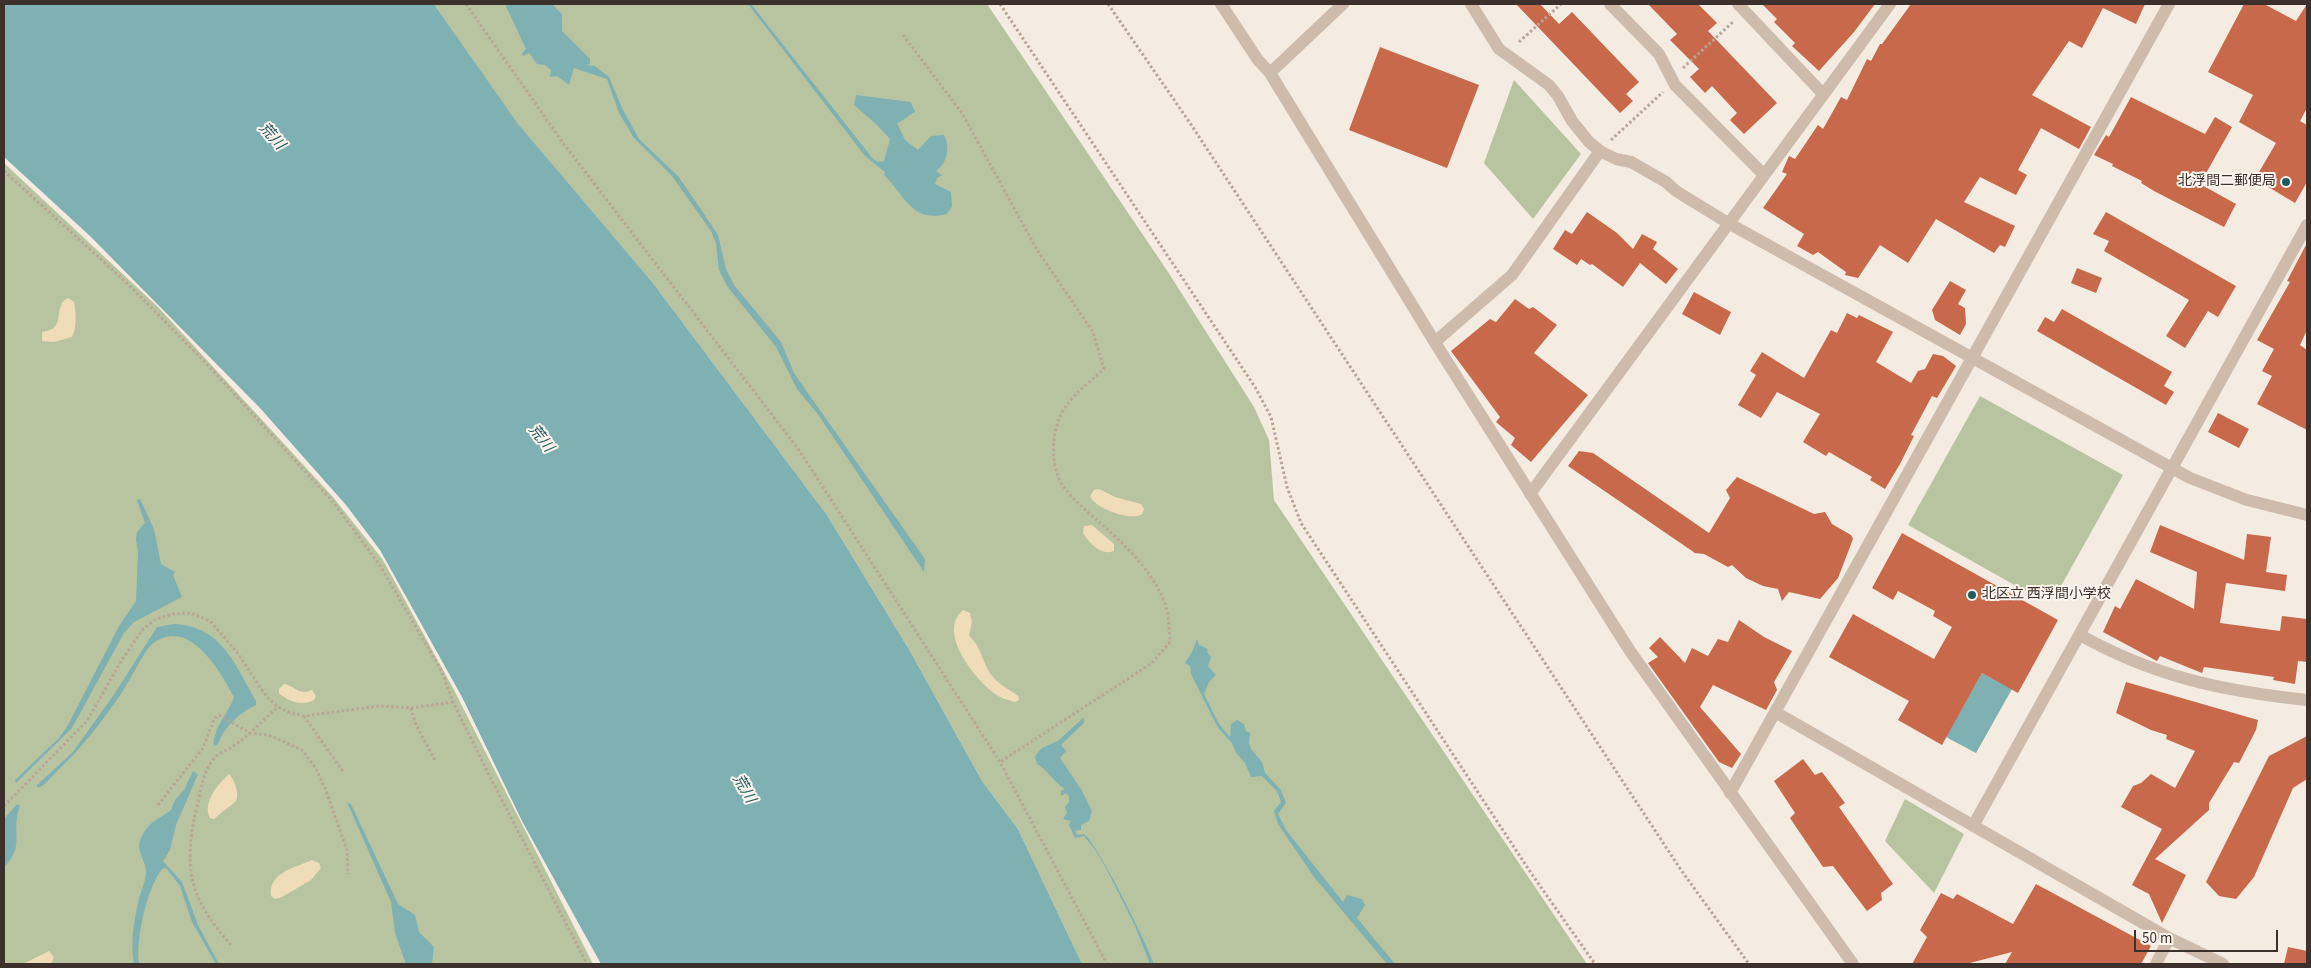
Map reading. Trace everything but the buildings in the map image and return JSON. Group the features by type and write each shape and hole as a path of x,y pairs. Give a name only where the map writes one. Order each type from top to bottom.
{"street":[{"path":"1221,4 1258,60 1270,73 1530,494 1630,651 1853,964"},
{"path":"1270,73 1343,4"},
{"path":"1471,4 1499,48 1549,85 1580,132 1600,150 1638,166 1728,223 2172,468 2228,494 2307,515"},
{"path":"1610,4 1659,54 1675,85 1764,175"},
{"path":"1738,4 1823,94"},
{"path":"1530,494 1890,4"},
{"path":"1730,793 2169,4"},
{"path":"1436,340 1512,275 1600,150"},
{"path":"1973,826 2307,225"},
{"path":"2080,635 2127,660 2176,677 2262,695 2307,700"},
{"path":"1775,712 2169,938 2223,964"},
{"path":"2156,964 2169,938"}],"path":[{"path":"466,4 563,143 799,450 1000,762 1107,964"},
{"path":"1000,4 1255,387 1271,418 1287,487 1301,524 1531,873 1595,964"},
{"path":"1108,4 1190,123 1670,854 1749,964"},
{"path":"1519,42 1561,4"},
{"path":"903,35 962,113 1033,243 1093,332 1104,369 1065,408 1055,431 1054,456 1060,482 1076,501 1124,544 1153,581 1165,603 1169,620 1170,642 1152,663 1000,762"},
{"path":"4,171 150,306 205,362 334,503 381,567 442,672 453,702 587,964"},
{"path":"4,806 87,721 120,663 142,630 156,619 173,614 191,613 210,621 236,651 266,696 278,707 304,716 379,706 411,708 453,702"},
{"path":"231,945 214,927 194,888 188,862 192,829 205,773 215,757 250,733 260,721 278,707"},
{"path":"411,708 416,726 434,760"},
{"path":"158,804 203,748 214,719 219,715 250,733 268,735 302,750 315,767 347,850 348,874"},
{"path":"304,716 344,773"}],"green space":[{"path":"434,4 987,4 1168,272 1254,407 1269,440 1274,500 1587,964 1082,964 1018,829 982,781 910,651 827,515 653,283 518,125"},
{"path":"1514,80 1581,154 1533,219 1484,163"},
{"path":"4,163 158,307 333,497 383,560 454,690 593,964 4,964"},
{"path":"1980,396 2123,475 2061,586 2056,584 2050,596 2028,585 2025,591 1908,525"},
{"path":"1905,799 1964,834 1934,893 1885,841"}],"sand":[{"path":"68,298 74,302 75,310 75,325 72,337 54,342 42,341 42,332 49,330 57,324 61,305"},
{"path":"1099,489 1115,497 1141,504 1144,509 1142,514 1137,516 1122,515 1098,505 1090,496 1094,490"},
{"path":"1092,525 1114,544 1114,551 1105,552 1100,550 1089,541 1083,533 1084,526"},
{"path":"963,610 970,613 972,622 969,636 979,649 990,673 1018,696 1019,700 1015,702 996,695 977,677 961,654 954,630 956,619"},
{"path":"284,684 303,692 312,690 316,696 314,700 305,703 291,701 279,693 279,689"},
{"path":"229,774 236,787 236,801 214,819 210,818 208,806 212,794"},
{"path":"312,860 319,863 321,868 311,880 282,897 275,899 271,896 271,888 278,876"},
{"path":"49,951 54,957 51,964 23,964"}],"water":[{"name":"荒川","path":"4,4 434,4 518,124 653,283 827,515 910,651 982,781 1018,829 1082,964 601,964 522,821 462,697 380,550 346,505 260,408 90,236 4,157"},
{"path":"505,4 552,4 562,14 562,31 590,59 590,64 586,65 595,66 609,77 622,108 639,139 678,176 718,235 726,269 734,285 781,342 794,373 925,559 924,572 817,413 797,389 776,347 727,286 719,270 716,243 711,231 672,176 634,138 619,113 607,79 574,68 569,85 557,76 550,77 551,70 545,65 537,64 529,53 523,56 522,53 526,49"},
{"path":"748,4 751,4 873,159 878,162 884,161 890,139 854,105 856,95 911,102 915,112 897,123 905,140 918,150 931,136 944,135 947,154 943,163 936,171 942,175 937,178 935,184 951,192 952,206 947,214 925,215 911,206 884,175 885,172 865,156"},
{"path":"140,499 154,529 161,564 175,572 173,575 182,597 134,622 124,633 72,728 16,783 15,780 59,738 68,725 119,626 136,601 138,553 136,539 137,532 145,523 137,500"},
{"path":"174,624 190,626 216,640 233,661 256,701 256,705 233,721 224,732 218,744 214,746 218,727 234,697 211,661 201,650 190,641 178,636 165,637 148,648 121,694 85,742 47,782 38,788 37,785 73,752 115,693 157,627"},
{"path":"1197,639 1199,645 1208,649 1207,652 1211,657 1208,666 1216,675 1209,682 1204,694 1219,724 1230,737 1231,724 1237,720 1244,724 1246,731 1250,733 1249,743 1251,749 1262,762 1265,773 1281,790 1286,803 1278,814 1286,830 1343,902 1347,895 1362,899 1365,905 1357,918 1395,964 1387,964 1314,877 1278,824 1274,811 1281,802 1277,791 1262,776 1251,777 1245,763 1236,753 1232,743 1218,728 1191,674 1190,666 1185,663"},
{"path":"1982,673 2012,689 1976,753 1946,737"},
{"path":"1084,717 1084,723 1061,745 1066,751 1060,758 1081,789 1092,811 1089,821 1081,825 1081,830 1075,831 1077,835 1084,834 1100,856 1142,937 1154,964 1150,964 1135,926 1096,851 1084,836 1075,838 1069,825 1071,821 1063,819 1067,813 1065,807 1069,802 1069,796 1066,793 1061,796 1061,791 1065,789 1037,764 1035,756 1042,748 1058,741"},
{"path":"193,771 198,774 176,825 170,850 163,861 182,882 198,925 219,964 216,964 192,922 180,886 166,868 162,869 147,901 139,942 139,964 134,964 132,948 134,923 146,872 139,843 150,824 171,810"},
{"path":"347,802 351,804 398,904 415,915 419,932 434,947 432,964 406,964 395,933 391,902"},
{"path":"17,804 20,806 16,823 16,845 11,860 4,867 4,819"}],"place":[{"name":"北浮間二郵便局","path":"2286,182"},
{"name":"北区立 西浮間小学校","path":"1972,595"}]}
